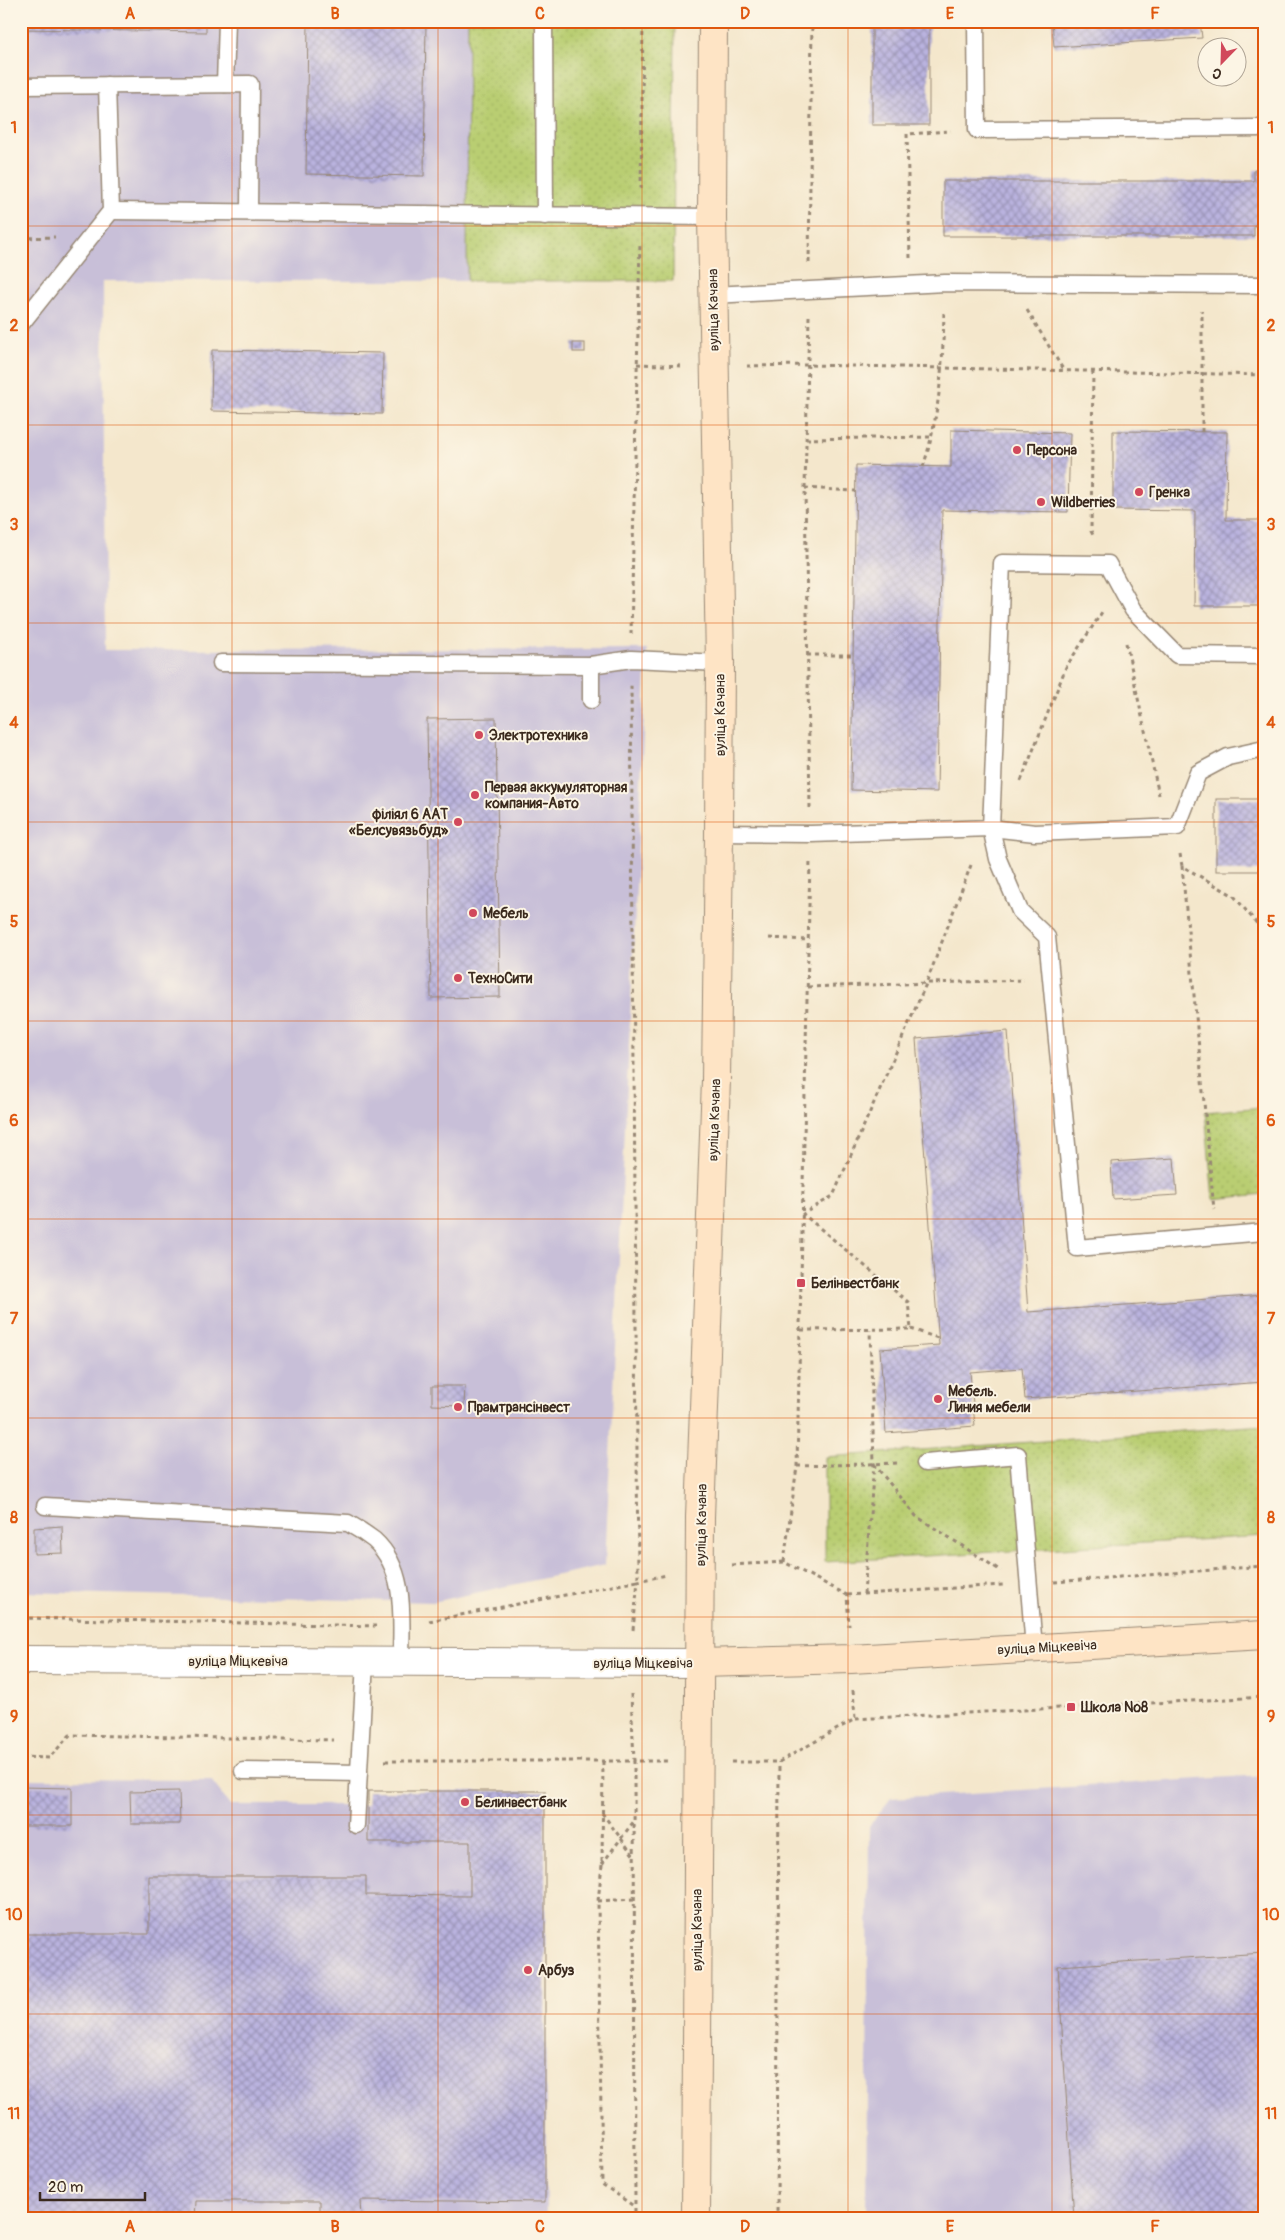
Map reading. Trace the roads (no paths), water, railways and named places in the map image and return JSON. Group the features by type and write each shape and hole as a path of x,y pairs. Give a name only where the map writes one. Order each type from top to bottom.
{"main road":[{"name":"вуліца Качана","path":"696,2219 700,1517 715,1090 720,833 720,663 712,217 712,21"},
{"name":"вуліца Міцкевіча","path":"699,1663 851,1659 1264,1635"}],"street":[{"name":"вуліца Міцкевіча","path":"21,1660 699,1663"}],"lane":[{"path":"225,84 227,21"},
{"path":"544,21 544,216"},
{"path":"976,21 977,130 1264,128"},
{"path":"21,86 250,84 249,212"},
{"path":"21,324 111,211 107,85"},
{"path":"111,211 712,217"},
{"path":"713,295 945,283 1264,286"},
{"path":"1264,656 1177,655 1133,610 1108,564 1002,563 991,828 998,859 1020,911 1047,937 1077,1248 1264,1232"},
{"path":"221,663 592,665 631,658 720,663"},
{"path":"591,700 592,665"},
{"path":"720,833 811,834 991,828 1035,833 1177,827 1198,773 1228,757 1264,749"},
{"path":"925,1463 1018,1455 1034,1648"},
{"path":"45,1506 348,1522 374,1541 393,1565 401,1595 401,1662"},
{"path":"356,1825 365,1662"},
{"path":"242,1772 359,1773"}],"place":[{"name":"Персона","path":"1017,450"},
{"name":"Гренка","path":"1139,492"},
{"name":"Wildberries","path":"1041,502"},
{"name":"Электротехника","path":"479,735"},
{"name":"Первая аккумуляторная компания-Авто","path":"475,795"},
{"name":"філіял 6 ААТ «Белсувязьбуд»","path":"458,822"},
{"name":"Мебель","path":"473,913"},
{"name":"ТехноСити","path":"458,978"},
{"name":"Белінвестбанк","path":"801,1283"},
{"name":"Мебель. Линия мебели","path":"938,1399"},
{"name":"Прамтрансінвест","path":"458,1407"},
{"name":"Школа №8","path":"1071,1707"},
{"name":"Белинвестбанк","path":"465,1802"},
{"name":"Арбуз","path":"528,1970"}]}
